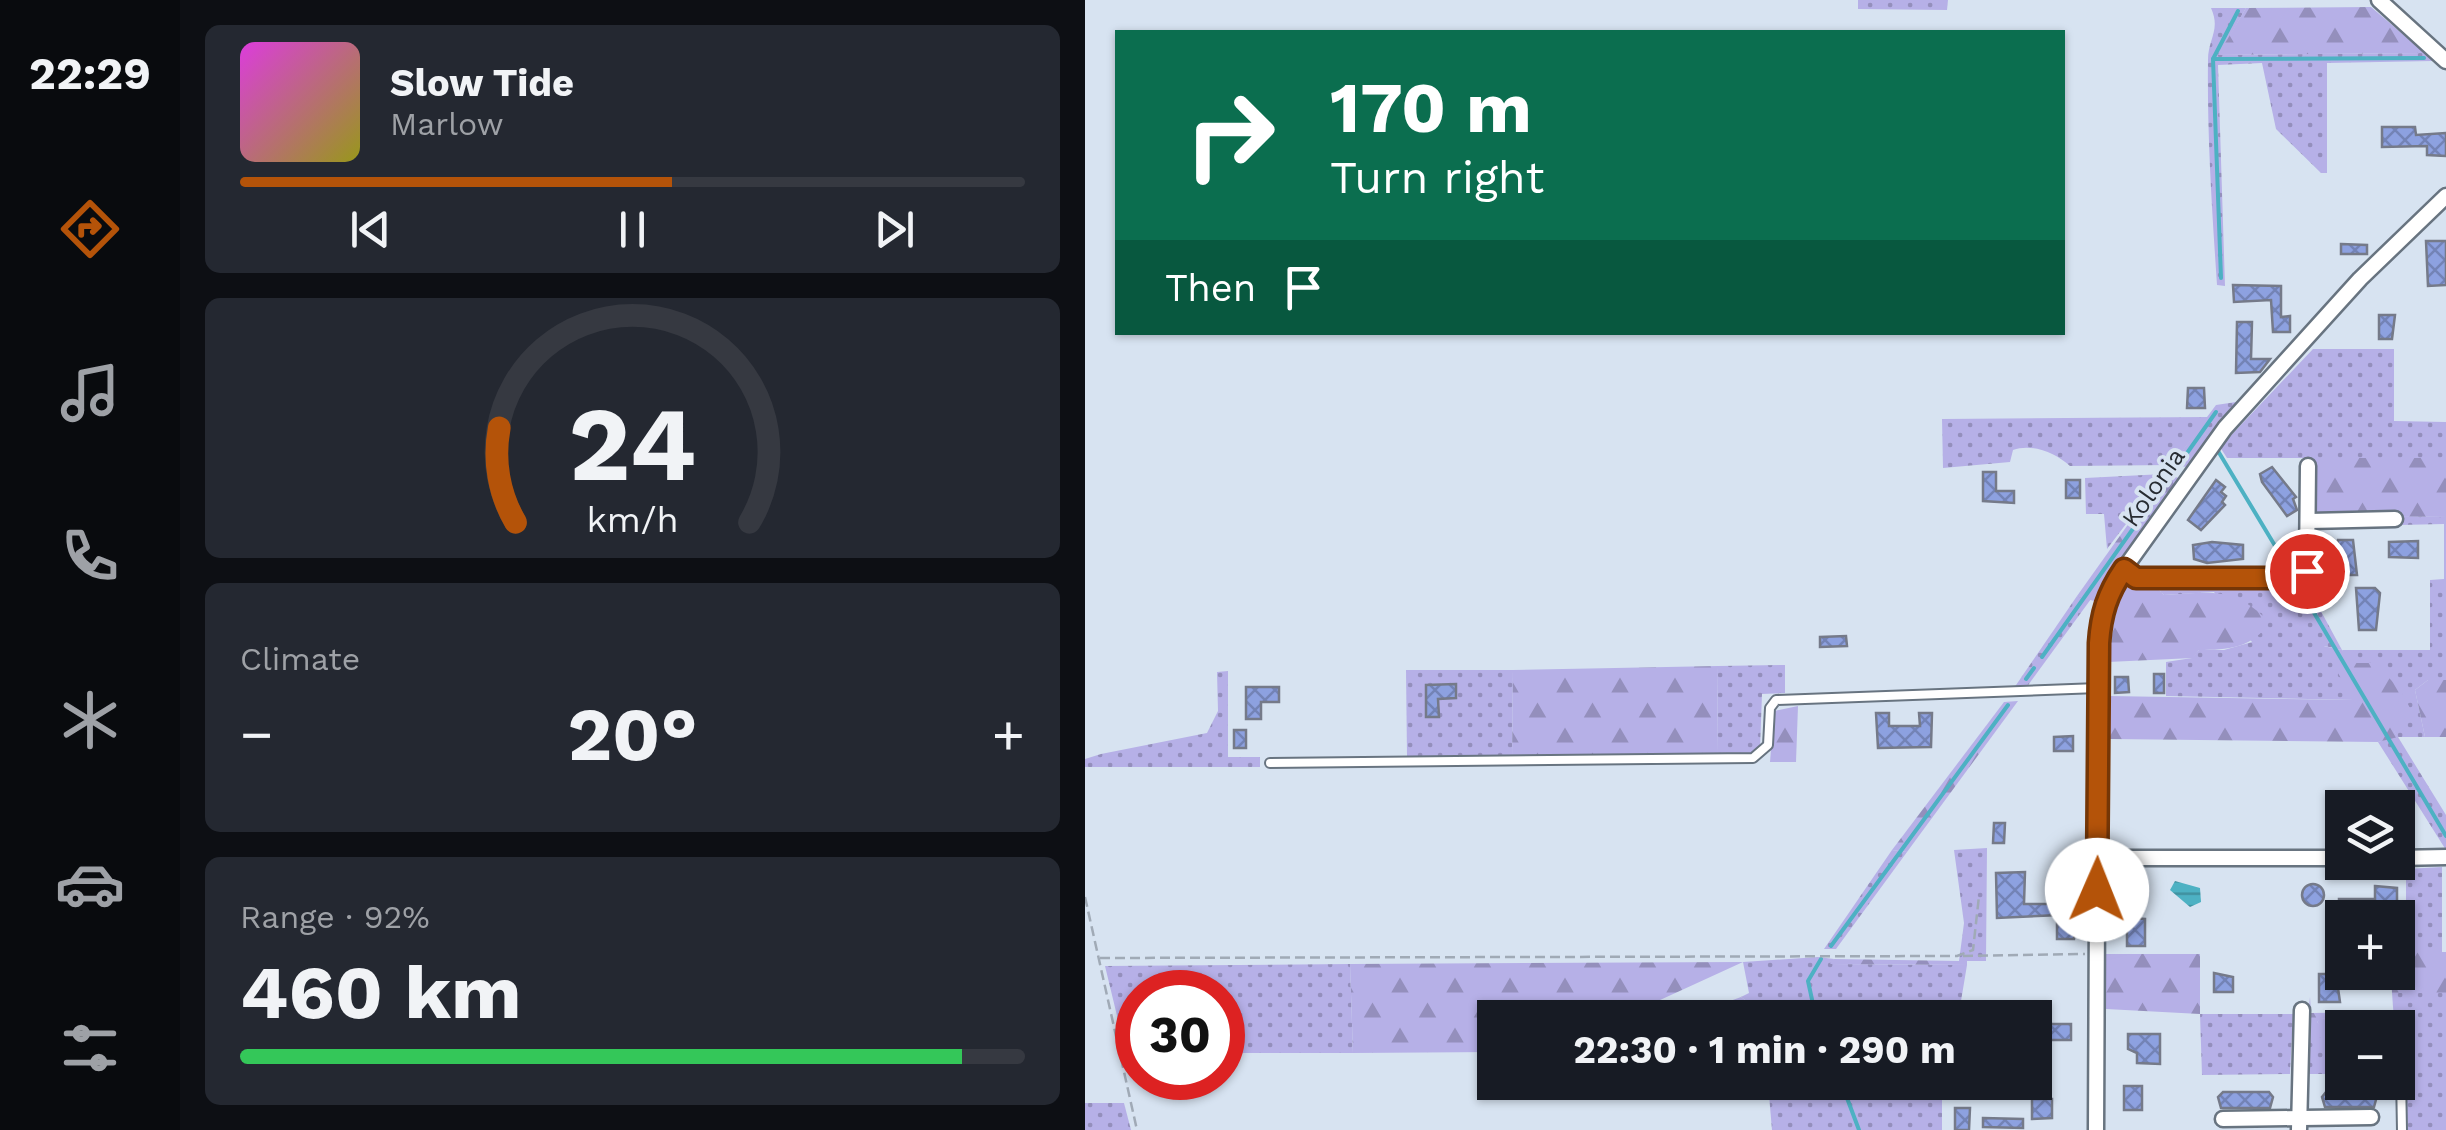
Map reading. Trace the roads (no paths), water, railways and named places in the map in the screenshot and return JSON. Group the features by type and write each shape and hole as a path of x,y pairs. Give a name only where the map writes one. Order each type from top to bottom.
{"street":[{"path":"2379,0 2446,60"},
{"name":"Kolonia","path":"2095,1130 2098,688 2103,606 2124,569 2225,428 2361,279 2446,196"},
{"path":"2124,569 2136,578 2298,578 2307,571 2308,466"},
{"path":"2310,521 2395,519"},
{"path":"2415,858 2446,857"},
{"path":"2097,858 2325,858"},
{"path":"2299,1124 2302,1010"},
{"path":"2223,1119 2299,1124 2371,1118"}],"lane":[{"path":"1270,763 1753,758 1768,745 1770,708 1776,700 2098,688"},
{"path":"2401,1100 2402,1130"}],"water":[{"path":"2175,881 2200,888 2201,902 2190,907 2170,890"}],"waterway":[{"path":"2221,278 2213,59 2238,11"},
{"path":"2213,59 2424,58"},
{"path":"2180,463 2216,412"},
{"path":"2218,451 2289,569"},
{"path":"2042,657 2169,478"},
{"path":"2297,584 2446,836"},
{"path":"2026,679 2034,668"},
{"path":"1831,946 2008,705"},
{"path":"1812,1000 1808,981 1821,959"},
{"path":"1848,1100 1859,1130"}]}
